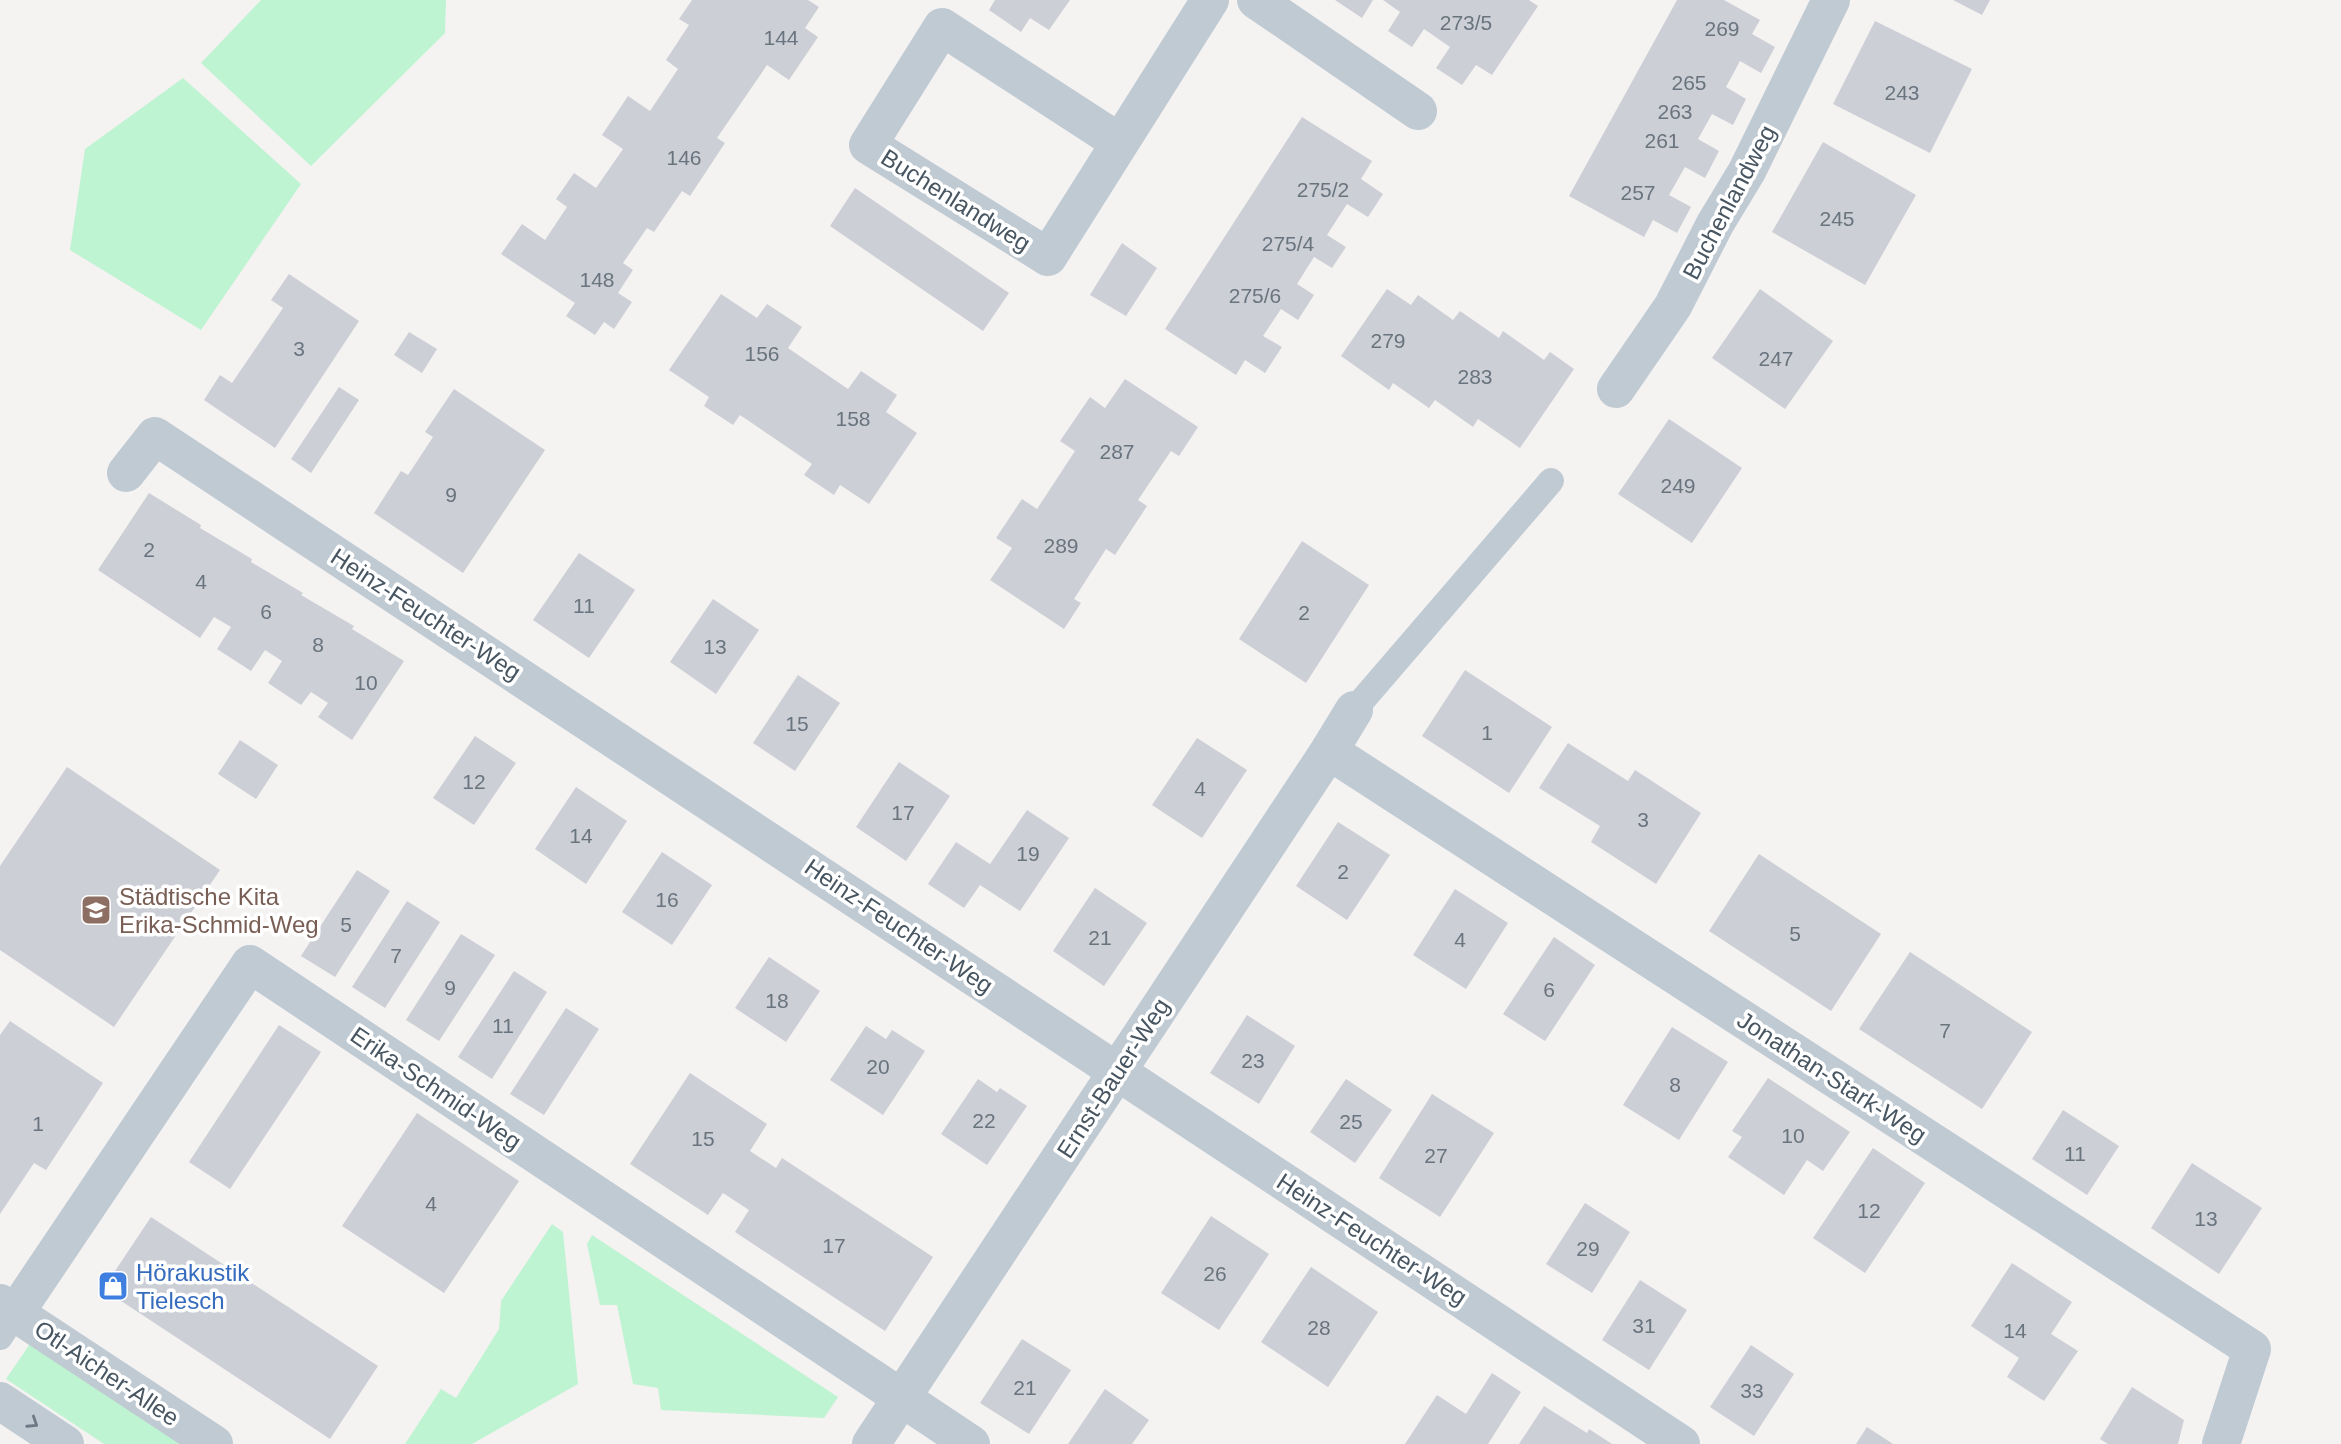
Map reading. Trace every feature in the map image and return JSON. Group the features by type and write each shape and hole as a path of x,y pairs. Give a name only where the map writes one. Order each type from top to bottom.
{"street":[{"name":"Buchenlandweg","path":"1119,142 942,27 868,145 1048,257 1210,0"},
{"path":"1256,0 1418,111"},
{"name":"Buchenlandweg","path":"1616,389 1673,306 1715,225 1747,172 1823,3"},
{"name":"Heinz-Feuchter-Weg","path":"126,473 155,436 1681,1444"},
{"name":"Ernst-Bauer-Weg","path":"871,1444 1354,710"},
{"name":"Jonathan-Stark-Weg","path":"1329,751 2252,1349 2221,1444"},
{"name":"Erika-Schmid-Weg","path":"5,1317 250,964 971,1444"},
{"name":"Otl-Aicher-Allee","path":"5,1317 214,1444"},
{"path":"0,1401 65,1444"}],"lane":[{"path":"1354,710 1551,481"}],"green space":[{"path":"261,0 446,0 445,33 311,166 201,63"},
{"path":"183,78 301,184 201,330 70,250 85,149"},
{"path":"552,1224 563,1232 578,1384 472,1444 405,1444 441,1389 456,1398 499,1329 501,1301"},
{"path":"592,1235 838,1397 824,1418 661,1410 658,1388 633,1384 617,1305 600,1305 587,1244"},
{"path":"32,1341 186,1444 104,1444 6,1379"}],"building":[{"path":"692,0 808,0 819,7 805,28 818,37 789,80 767,65 717,138 725,143 690,196 682,191 654,232 647,228 623,263 633,270 618,293 632,302 614,329 604,322 595,335 566,316 575,303 501,254 522,224 545,240 567,207 556,199 574,173 596,188 623,149 602,135 628,96 650,111 678,69 666,60 689,25 679,19"},
{"path":"995,0 1070,0 1049,30 1030,18 1021,32 989,10"},
{"path":"1335,0 1373,0 1362,18"},
{"path":"1383,0 1529,0 1538,6 1492,75 1476,65 1462,85 1436,68 1450,47 1424,29 1412,47 1388,31 1400,12"},
{"path":"1677,0 1724,0 1760,20 1752,34 1775,47 1761,73 1740,61 1726,87 1746,99 1733,125 1712,114 1698,139 1719,151 1705,178 1685,167 1669,195 1691,207 1677,233 1653,220 1644,237 1569,196"},
{"path":"1953,0 1990,0 1982,15"},
{"path":"1875,21 1972,69 1930,153 1833,104"},
{"path":"1302,117 1372,161 1361,179 1383,194 1368,217 1347,204 1327,235 1346,247 1332,268 1314,257 1297,284 1314,295 1298,320 1281,309 1263,336 1282,347 1265,373 1245,360 1236,375 1165,329"},
{"path":"1823,142 1916,195 1865,285 1772,232"},
{"path":"855,188 1009,293 983,331 830,226"},
{"path":"1122,243 1157,268 1126,316 1090,295"},
{"path":"289,274 359,321 275,448 204,400 220,375 232,383 283,308 271,300"},
{"path":"1387,289 1411,305 1418,295 1453,320 1460,311 1499,338 1503,331 1544,360 1550,352 1574,369 1520,448 1478,419 1473,427 1435,400 1429,408 1393,383 1389,390 1341,356"},
{"path":"1760,289 1833,341 1785,409 1712,358"},
{"path":"721,294 757,318 767,304 802,327 788,348 848,389 861,371 897,395 886,412 917,433 869,504 840,485 834,495 804,475 812,464 740,415 733,425 704,406 709,397 669,370"},
{"path":"409,332 437,349 422,373 394,355"},
{"path":"1125,379 1198,427 1179,456 1171,451 1138,500 1147,506 1115,555 1106,549 1074,599 1081,603 1064,629 990,580 1012,548 996,538 1022,499 1037,509 1075,451 1060,441 1090,397 1105,408"},
{"path":"339,387 359,400 311,473 291,459"},
{"path":"454,389 545,450 463,573 374,513 401,471 408,475 433,437 425,432"},
{"path":"1669,419 1742,468 1692,543 1618,494"},
{"path":"149,493 404,661 352,740 318,717 328,703 311,692 301,705 268,683 282,661 265,650 251,671 217,649 231,627 214,617 200,638 98,570"},
{"path":"1302,541 1369,585 1306,683 1239,639"},
{"path":"579,553 635,590 589,658 533,620"},
{"path":"713,599 759,630 716,694 670,662"},
{"path":"1465,670 1552,727 1509,793 1422,736"},
{"path":"798,675 840,703 795,771 753,743"},
{"path":"475,736 516,763 474,825 433,798"},
{"path":"1197,738 1247,770 1202,838 1152,805"},
{"path":"240,740 278,765 256,799 218,774"},
{"path":"1568,743 1628,781 1635,770 1701,813 1656,884 1591,842 1600,826 1539,788"},
{"path":"899,762 950,796 906,861 856,827"},
{"name":"Städtische Kita Erika-Schmid-Weg","path":"67,767 220,870 114,1027 0,950 0,866"},
{"path":"576,787 627,821 586,884 535,849"},
{"path":"1027,810 1069,838 1020,911 980,885 964,908 928,884 956,842 990,864"},
{"path":"1338,822 1390,855 1347,920 1296,886"},
{"path":"662,852 712,885 672,945 622,912"},
{"path":"1759,854 1881,934 1831,1011 1709,931"},
{"path":"357,870 390,891 335,977 301,956"},
{"path":"1095,888 1147,923 1104,986 1053,951"},
{"path":"1455,889 1508,923 1466,989 1413,955"},
{"path":"407,901 440,922 385,1008 352,987"},
{"path":"461,934 495,955 439,1041 406,1020"},
{"path":"1554,937 1595,965 1545,1041 1503,1014"},
{"path":"1910,952 2032,1032 1982,1109 1859,1029"},
{"path":"769,957 820,991 786,1042 735,1008"},
{"path":"514,971 547,992 492,1079 458,1057"},
{"path":"566,1008 599,1029 544,1115 510,1094"},
{"path":"1247,1015 1295,1046 1259,1104 1210,1073"},
{"path":"10,1021 103,1083 46,1170 34,1163 0,1214 0,1035"},
{"path":"279,1025 321,1052 230,1189 189,1162"},
{"path":"866,1026 886,1039 892,1030 925,1051 883,1115 830,1080"},
{"path":"1672,1027 1728,1062 1679,1140 1623,1105"},
{"path":"690,1073 767,1124 750,1151 776,1168 782,1158 933,1257 885,1331 735,1232 749,1210 723,1193 708,1215 630,1164"},
{"path":"1768,1078 1850,1132 1823,1171 1807,1160 1784,1195 1728,1157 1742,1137 1732,1131"},
{"path":"978,1079 997,1092 1000,1088 1027,1106 987,1165 941,1134"},
{"path":"1346,1079 1392,1110 1355,1163 1310,1132"},
{"path":"1432,1094 1494,1133 1440,1217 1379,1178"},
{"path":"2063,1110 2119,1146 2087,1195 2032,1159"},
{"path":"417,1113 519,1181 444,1293 342,1226"},
{"path":"1873,1148 1925,1183 1865,1273 1813,1238"},
{"path":"2192,1163 2262,1208 2219,1274 2151,1228"},
{"path":"1585,1203 1630,1232 1592,1293 1546,1264"},
{"path":"1211,1216 1269,1254 1219,1330 1161,1293"},
{"path":"151,1217 378,1366 330,1439 103,1289"},
{"path":"2012,1263 2072,1302 2051,1334 2078,1351 2044,1401 2007,1377 2019,1358 1971,1326"},
{"path":"1311,1267 1378,1312 1328,1387 1261,1342"},
{"path":"1640,1280 1687,1310 1649,1370 1602,1340"},
{"path":"1022,1339 1071,1370 1029,1434 980,1403"},
{"path":"1751,1345 1794,1374 1754,1436 1710,1407"},
{"path":"1492,1373 1521,1392 1488,1444 1405,1444 1437,1395 1466,1414"},
{"path":"2132,1387 2184,1420 2178,1444 2108,1444 2100,1439"},
{"path":"1105,1389 1149,1420 1132,1444 1068,1444"},
{"path":"1544,1406 1587,1433 1589,1429 1612,1444 1519,1444"},
{"path":"1867,1427 1893,1444 1856,1444"}],"place":[{"name":"Städtische Kita Erika-Schmid-Weg","path":"96,910"},
{"name":"Hörakustik Tielesch","path":"113,1286"}]}
